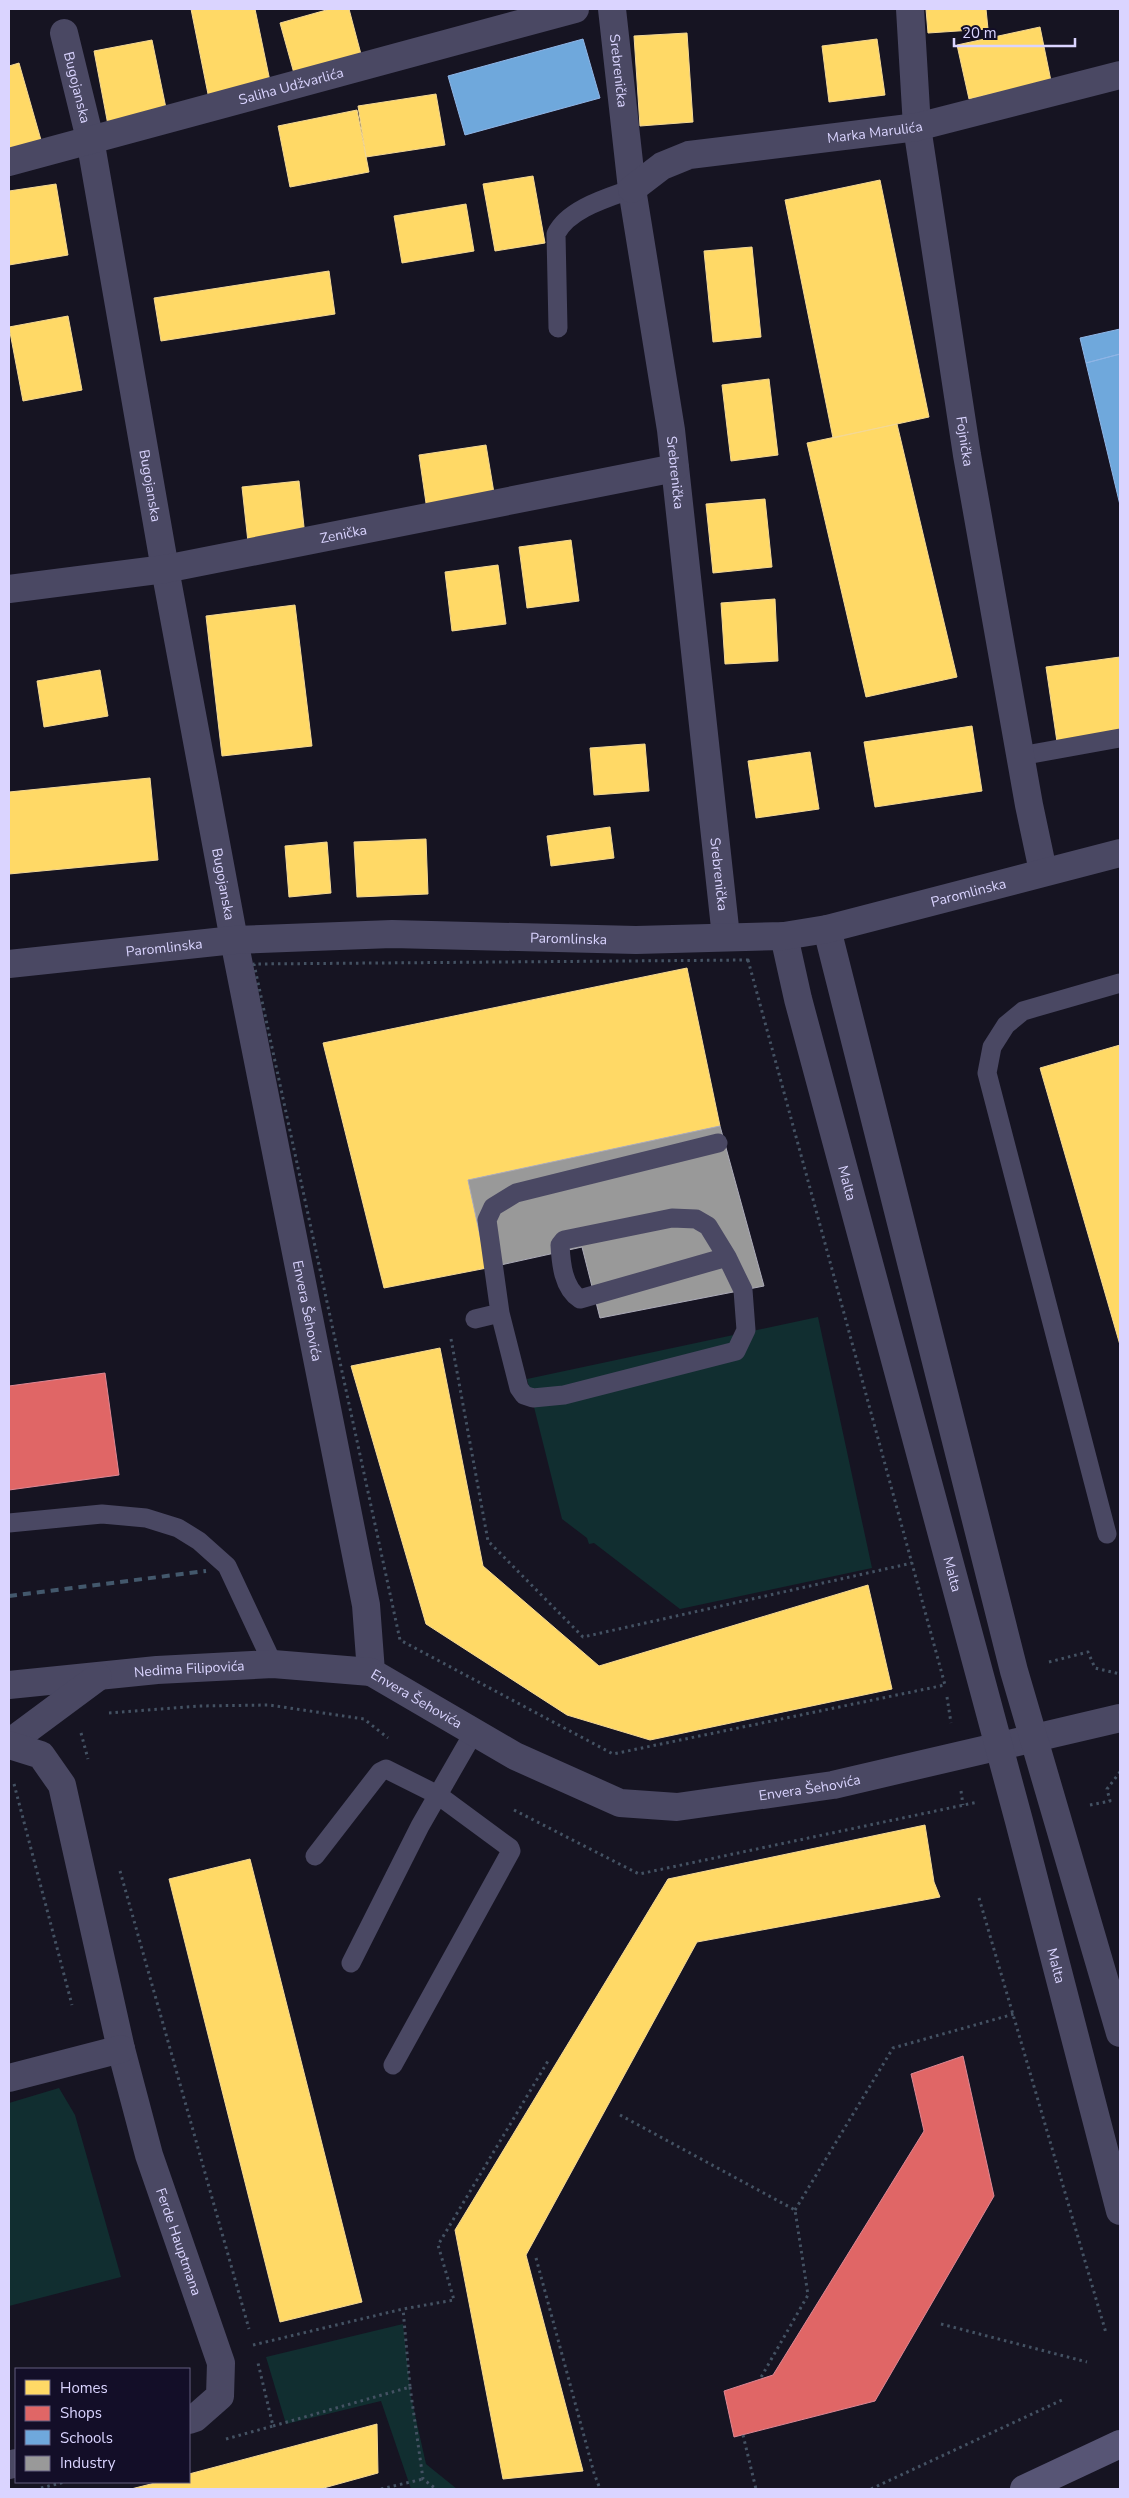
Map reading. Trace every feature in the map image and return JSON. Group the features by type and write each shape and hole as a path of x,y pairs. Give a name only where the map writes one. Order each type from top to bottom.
{"main road":[{"path":"1024,2489 1120,2444"}],"street":[{"name":"Saliha Udžvarlića","path":"9,162 575,9"},
{"name":"Srebrenička","path":"612,9 632,189 675,468 726,937"},
{"name":"Fojnička","path":"910,9 917,127 967,455 1020,756 1043,871"},
{"name":"Bugojanska","path":"64,33 90,139 165,569 234,940"},
{"name":"Marka Marulića","path":"632,189 662,166 689,156 917,127 1120,75"},
{"name":"Zenička","path":"9,589 165,569 675,468"},
{"name":"Paromlinska","path":"9,964 234,940 392,934 636,940 784,936 827,929 1043,871 1120,853"},
{"path":"827,929 1014,1671 1120,2033"},
{"name":"Malta","path":"784,936 798,999 999,1748 1120,2211"},
{"name":"Envera Šehovića","path":"234,940 366,1605 371,1672 515,1756 620,1803 678,1807 833,1785 1034,1740 1120,1718"},
{"name":"Nedima Filipovića","path":"9,1685 157,1670 273,1664 371,1672"},
{"path":"9,1744 100,1676"},
{"name":"Ferde Hauptmana","path":"9,1744 41,1755 62,1785 121,2049 150,2155 221,2363 220,2396 195,2418 190,2420"},
{"path":"9,2078 121,2049"}],"lane":[{"path":"558,328 556,234 561,224 580,212 632,189"},
{"path":"1020,756 1120,738"},
{"path":"1108,1534 987,1073 992,1047 1006,1025 1023,1011 1120,983"},
{"path":"718,1143 516,1193 493,1207 487,1220 500,1313 517,1381 524,1395 533,1398 564,1395 736,1351 746,1330 742,1290 728,1257 708,1226 696,1219 672,1218 564,1240 560,1245 567,1284 580,1299 728,1257"},
{"path":"475,1319 500,1313"},
{"path":"9,1523 102,1514 146,1518 178,1528 200,1541 227,1566 273,1664"},
{"path":"351,1963 420,1826 474,1732"},
{"path":"315,1856 380,1772 391,1770 438,1795 510,1848 393,2065"}],"path":[{"path":"748,960 912,1563 945,1685 613,1754 400,1640 254,964 748,960"},
{"path":"451,1335 488,1541 583,1637 912,1563"},
{"path":"1014,1671 1088,1652 1095,1668 1120,1674"},
{"path":"79,1726 90,1764"},
{"path":"1056,1813 1110,1800 1107,1789 1120,1772"},
{"path":"13,1782 74,2009"},
{"path":"119,1869 254,2346 403,2309 454,2300 438,2244 548,2061"},
{"path":"979,1898 1106,2333"},
{"path":"760,2379 808,2295 795,2210 893,2048 1014,2014"},
{"path":"620,2115 795,2210"},
{"path":"536,2258 594,2473 600,2489"},
{"path":"403,2309 410,2387 423,2479 436,2489"},
{"path":"942,2324 1087,2362"},
{"path":"273,2426 410,2387"},
{"path":"870,2489 1064,2399"},
{"path":"743,2435 756,2489"},
{"path":"381,2489 423,2479"},
{"path":"36,2489 61,2483"}],"green space":[{"path":"818,1317 872,1568 680,1609 594,1543 589,1544 587,1538 562,1519 527,1379"},
{"path":"59,2088 75,2115 121,2277 9,2306 9,2103"},
{"path":"403,2324 411,2397 426,2464 457,2489 411,2489 381,2401 286,2424 266,2357"}],"building: Homes":[{"path":"191,9 255,9 271,86 209,99"},
{"path":"330,9 349,9 362,58 295,77 280,23"},
{"path":"926,9 986,9 988,29 928,33"},
{"path":"1040,27 1051,81 969,99 957,45"},
{"path":"687,33 693,122 640,126 634,36"},
{"path":"877,39 885,95 829,102 822,46"},
{"path":"152,40 167,113 108,125 94,51"},
{"path":"19,63 43,147 9,157 9,66"},
{"path":"436,94 445,145 366,157 358,106"},
{"path":"357,110 369,172 290,187 278,126"},
{"path":"533,176 545,243 495,251 483,184"},
{"path":"880,180 929,417 833,438 785,200"},
{"path":"56,184 68,255 9,265 9,191"},
{"path":"466,204 474,251 402,263 394,216"},
{"path":"752,247 761,337 713,342 704,251"},
{"path":"329,271 335,314 161,341 154,298"},
{"path":"68,316 82,390 23,401 9,327"},
{"path":"769,379 778,455 731,461 722,385"},
{"path":"897,424 957,677 866,697 807,443"},
{"path":"486,445 495,499 427,510 419,455"},
{"path":"299,481 305,536 248,542 242,487"},
{"path":"765,499 772,567 713,573 706,504"},
{"path":"571,540 579,601 527,608 519,547"},
{"path":"498,565 506,624 452,631 445,572"},
{"path":"775,599 778,661 725,664 721,603"},
{"path":"295,605 312,746 222,756 206,616"},
{"path":"1120,657 1120,733 1057,742 1046,667"},
{"path":"100,670 108,716 44,727 37,681"},
{"path":"972,726 982,791 875,807 864,742"},
{"path":"645,744 649,791 594,795 590,748"},
{"path":"810,752 819,809 756,818 748,761"},
{"path":"150,778 158,860 9,874 9,792"},
{"path":"610,827 614,858 551,866 547,836"},
{"path":"426,839 428,894 357,897 354,842"},
{"path":"327,842 331,893 289,897 285,846"},
{"path":"687,968 720,1126 468,1180 487,1268 384,1288 323,1043"},
{"path":"1120,1045 1120,1345 1040,1068"},
{"path":"440,1348 483,1566 599,1666 868,1585 892,1689 650,1740 567,1715 426,1624 351,1366"},
{"path":"925,1825 934,1882 940,1897 697,1942 526,2255 583,2471 503,2479 455,2230 668,1879"},
{"path":"250,1859 362,2302 280,2322 169,1879"},
{"path":"377,2424 378,2473 320,2489 131,2489 155,2483 190,2483 190,2474"}],"building: Shops":[{"path":"105,1373 119,1475 9,1490 9,1386"},
{"path":"963,2056 994,2196 875,2401 734,2437 724,2391 773,2375 924,2131 911,2074"}],"building: Schools":[{"path":"583,39 600,98 465,135 448,76"},
{"path":"1120,329 1120,354 1086,363 1080,338"},
{"path":"1120,354 1120,505 1086,363"}],"building: Industry":[{"path":"720,1126 764,1286 600,1318 582,1247 487,1268 468,1180"}],"railway":[{"path":"9,1596 206,1571"}]}
